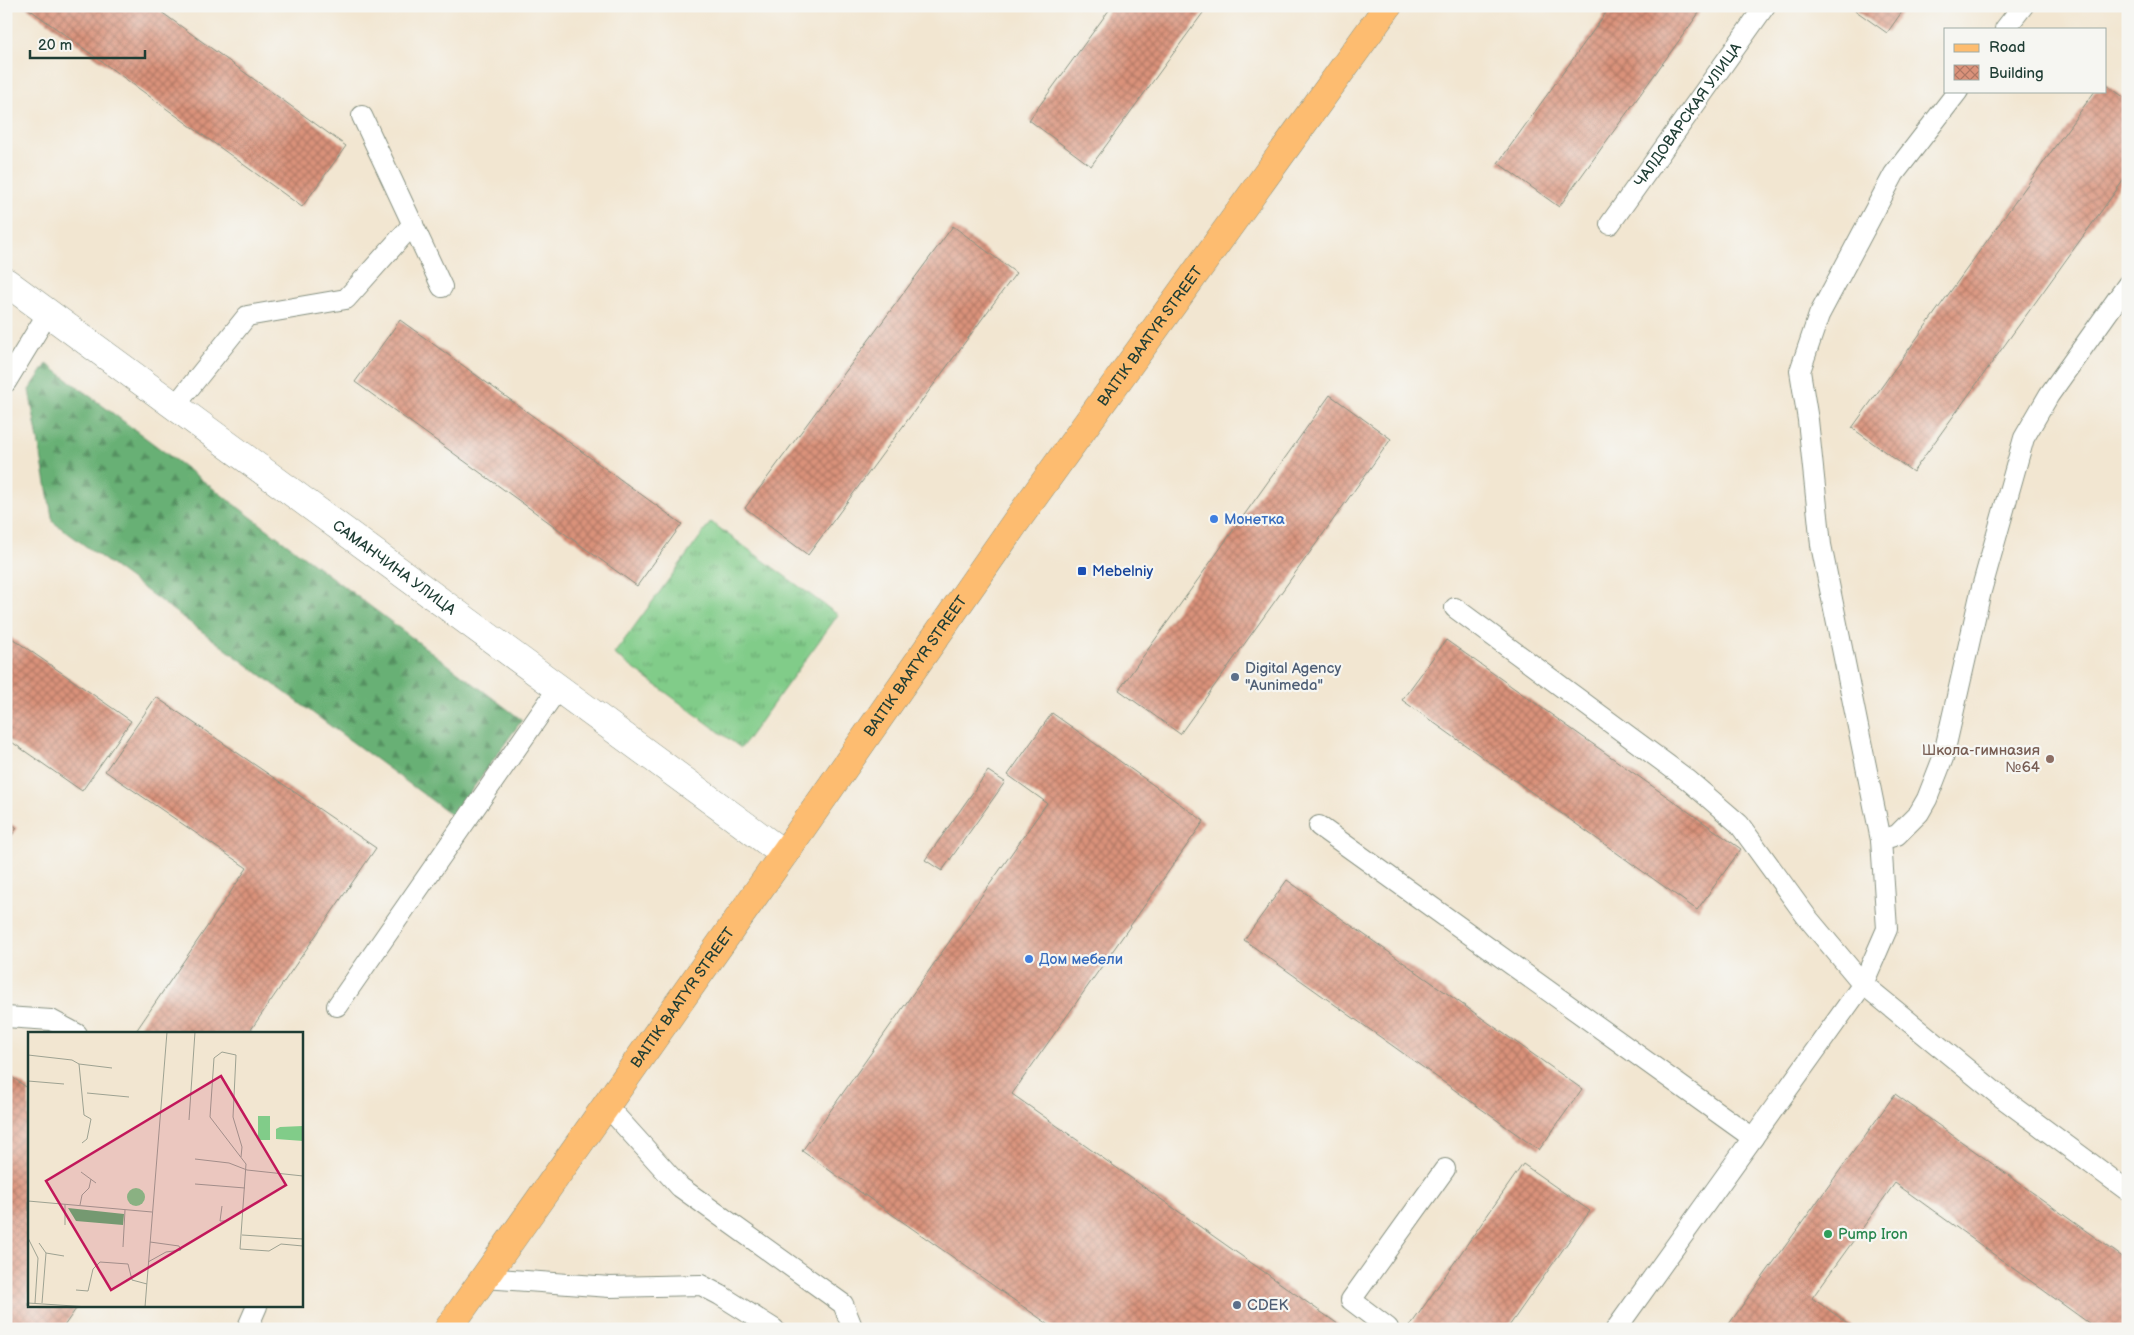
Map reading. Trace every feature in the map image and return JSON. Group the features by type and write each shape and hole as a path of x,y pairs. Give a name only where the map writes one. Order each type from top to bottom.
{"main road":[{"name":"BAITIK BAATYR STREET","path":"448,1329 784,854 1020,515 1388,6"}],"street":[{"name":"САМАНЧИНА УЛИЦА","path":"6,282 784,854"}],"lane":[{"name":"ЧАЛДОВАРСКАЯ УЛИЦА","path":"1610,224 1765,6"},
{"path":"2006,28 2023,6"},
{"path":"1616,1329 1863,984 1887,929 1881,840 1821,545 1808,420 1800,371 1819,315 1894,174 1957,92"},
{"path":"362,116 442,287"},
{"path":"175,406 247,316 346,299 413,224"},
{"path":"1881,840 1897,835 1920,812 1943,758 1981,592 2024,438 2049,395 2128,284"},
{"path":"6,382 48,313"},
{"path":"1455,608 1688,780 1739,824 1806,916 1863,984 2001,1097 2128,1190"},
{"path":"337,1006 558,687"},
{"path":"1319,826 1753,1138"},
{"path":"6,1017 51,1020 73,1032"},
{"path":"606,1105 680,1187 843,1304 851,1324 849,1329"},
{"path":"1388,1328 1351,1300 1445,1170"},
{"path":"484,1278 610,1287 701,1285 774,1329"},
{"path":"247,1329 257,1308"}],"green space":[{"path":"47,364 522,720 453,816 53,522 29,390"},
{"path":"711,522 838,615 741,748 614,654"}],"building":[{"path":"25,6 153,6 346,146 302,207"},
{"path":"1112,6 1208,6 1091,166 1029,120"},
{"path":"1611,6 1704,6 1559,207 1498,163"},
{"path":"1849,6 1906,6 1887,33"},
{"path":"2106,85 2128,100 2128,174 1913,472 1852,428 2094,92 2106,92"},
{"path":"953,226 1016,273 808,555 745,508"},
{"path":"400,320 682,524 637,586 355,382"},
{"path":"1330,395 1391,439 1180,734 1119,690"},
{"path":"6,634 131,721 82,791 6,738"},
{"path":"1446,640 1741,849 1697,910 1402,700"},
{"path":"156,697 376,848 249,1032 135,1032 247,868 105,771"},
{"path":"1052,713 1204,821 1012,1094 1345,1329 1055,1329 802,1151 1047,803 1008,775"},
{"path":"988,771 1005,782 942,871 925,860"},
{"path":"6,820 17,828 6,843"},
{"path":"1287,880 1582,1089 1539,1150 1244,940"},
{"path":"6,1073 28,1088 28,1308 77,1308 62,1329 6,1329"},
{"path":"1895,1094 2128,1261 2128,1329 2097,1329 1895,1183 1812,1298 1856,1329 1735,1329 1729,1324"},
{"path":"1523,1164 1590,1211 1507,1329 1408,1329"}],"place":[{"name":"Монетка","path":"1214,519"},
{"name":"Mebelniy","path":"1082,571"},
{"name":"Digital Agency \"Aunimeda\"","path":"1235,677"},
{"name":"Школа-гимназия №64","path":"2050,759"},
{"name":"Дом мебели","path":"1029,959"},
{"name":"Pump Iron","path":"1828,1234"},
{"name":"CDEK","path":"1237,1305"}]}
